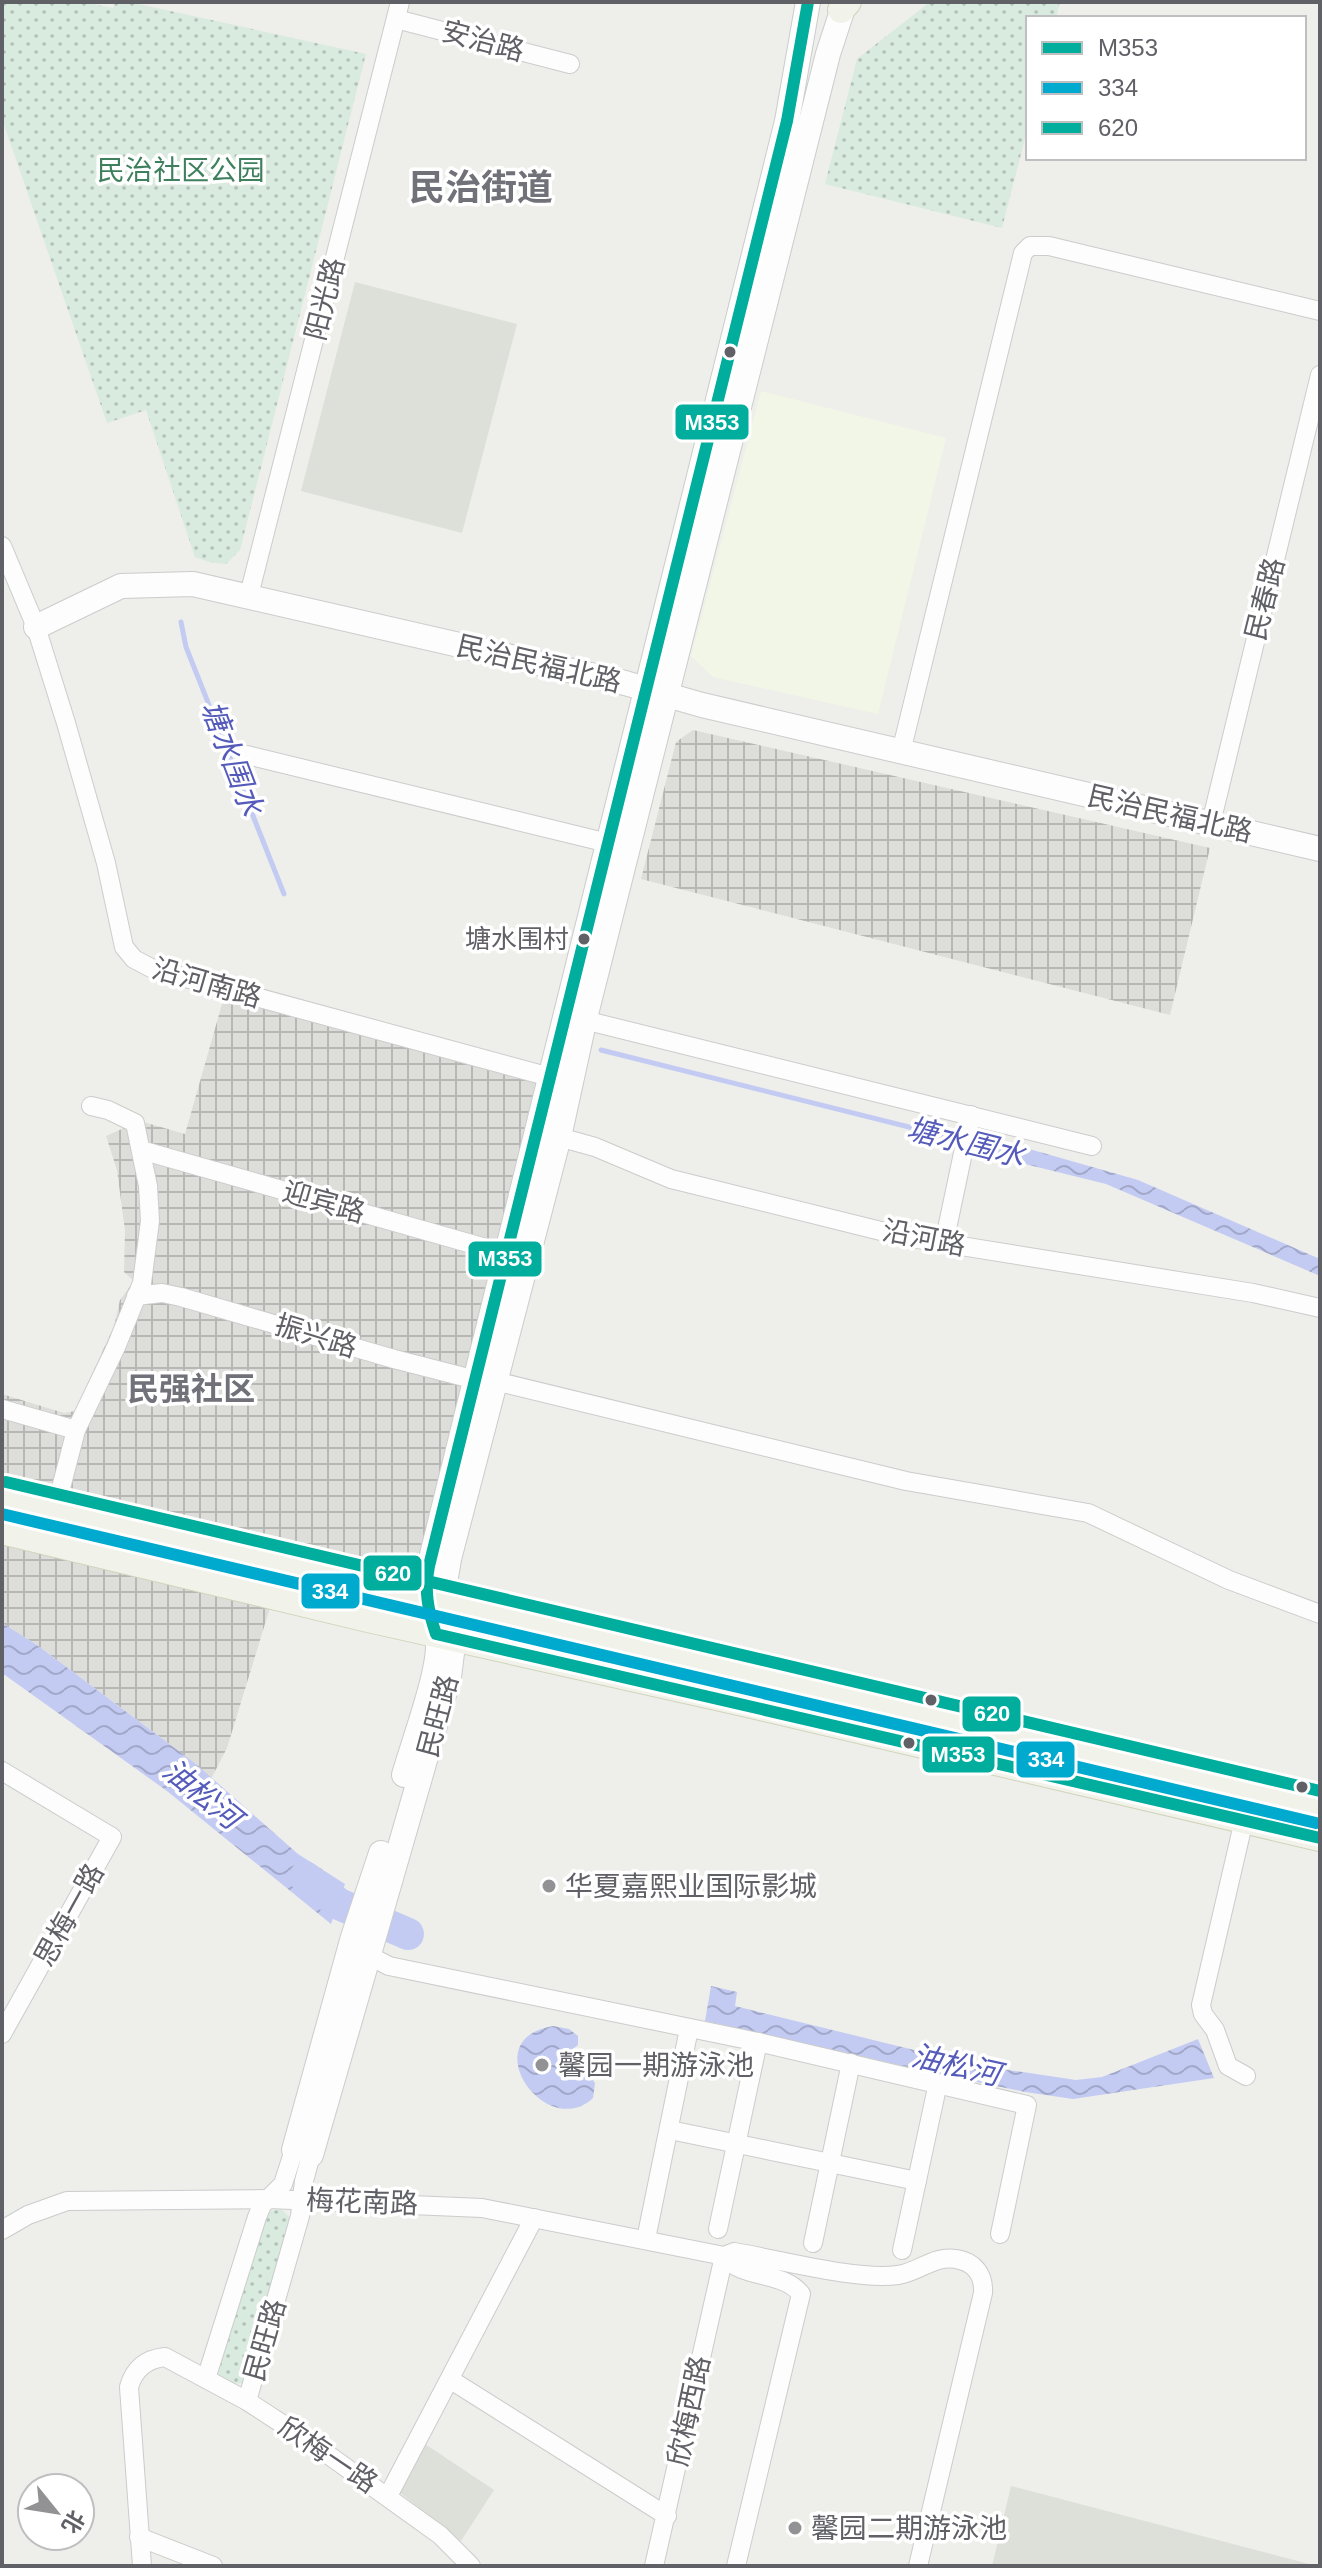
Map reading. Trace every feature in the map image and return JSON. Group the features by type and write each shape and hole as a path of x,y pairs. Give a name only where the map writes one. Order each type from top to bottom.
{"main road":[{"name":"民旺路","path":"575,1017 608,843 657,692 787,121 808,2"},
{"name":"民旺路","path":"486,1380 657,692 828,54 845,5"},
{"name":"民治民福北路","path":"36,627 121,586 193,584 1320,849"},
{"name":"民旺路","path":"302,2153 360,1946 449,1677 454,1653 444,1636 434,1599 449,1559 486,1380 507,1254 548,1134"},
{"path":"2,1498 1320,1807"},
{"path":"2,1531 1320,1838"}],"street":[{"name":"安治路","path":"398,11 570,64"},
{"name":"阳光路","path":"249,595 398,11"},
{"path":"901,752 1023,253 1030,246 1049,246 1320,311"},
{"name":"民春路","path":"1211,823 1320,375"},
{"path":"2,546 36,627"},
{"name":"沿河南路","path":"36,627 106,863 124,947 134,959 153,969 561,1080"},
{"path":"247,755 608,843"},
{"path":"575,1017 969,1122 1092,1146"},
{"path":"55,1511 76,1430 116,1347 145,1269 150,1221 148,1186 135,1123 91,1106"},
{"path":"944,1243 969,1122"},
{"name":"沿河路","path":"548,1134 595,1147 671,1179 914,1239 1253,1293 1320,1308"},
{"name":"迎宾路","path":"141,1150 507,1254"},
{"name":"振兴路","path":"136,1296 162,1293 394,1359 906,1481 1088,1513 1229,1580 1320,1614"},
{"path":"2,1409 76,1430"},
{"name":"思梅一路","path":"2,2034 112,1837 4,1777"},
{"path":"1244,1820 1201,2005 1203,2014 1215,2030 1228,2066 1246,2076"},
{"path":"360,1946 389,1966 758,2042 1027,2105 1000,2234"},
{"path":"646,2239 689,2029"},
{"path":"718,2229 758,2042"},
{"path":"813,2243 851,2063"},
{"path":"902,2250 938,2083"},
{"path":"670,2130 917,2181"},
{"name":"民旺路","path":"206,2379 257,2217 302,2153"},
{"name":"民旺路","path":"247,2401 303,2200 302,2153"},
{"name":"梅花南路","path":"2,2230 28,2215 67,2201 269,2199 446,2205 534,2218 724,2256"},
{"path":"388,2496 534,2218"},
{"path":"736,2566 801,2294 786,2282 731,2265 724,2256 734,2252 838,2270 888,2275 900,2275 934,2259 958,2259 970,2263 981,2275 983,2293 918,2566"},
{"name":"欣梅西路","path":"654,2566 724,2256"},
{"name":"欣梅一路","path":"142,2566 128,2394 131,2380 140,2367 165,2357 247,2401 388,2496 440,2535 471,2566"},
{"path":"451,2380 667,2516"},
{"path":"139,2537 213,2566"}],"shaded area":[{"path":"355,282 517,324 462,533 301,491"},
{"path":"761,391 946,438 878,714 713,677 691,656"},
{"path":"693,730 1210,848 1170,1015 641,879 676,742"},
{"path":"224,997 542,1085 417,1591 287,1552 227,1748 211,1779 196,1764 37,1645 2,1623 2,1394 64,1413 75,1411 114,1326 120,1300 134,1281 124,1272 125,1231 117,1170 106,1136 140,1121 185,1134"},
{"path":"425,2444 494,2490 461,2541 399,2492"},
{"path":"1011,2486 1317,2566 992,2566"}],"green space":[{"name":"民治社区公园","path":"2,2 83,2 113,8 115,2 129,2 366,54 240,550 226,564 195,557 146,410 107,423 2,119"},
{"path":"930,2 1060,2 1056,16 1026,16 1026,135 1002,228 825,184 857,59"},
{"path":"281,2209 290,2218 245,2380 233,2384 217,2374 267,2212"}],"water":[{"path":"977,1134 1138,1180 1320,1259 1320,1276 1106,1184 972,1151"},
{"path":"2,1623 37,1645 196,1764 298,1854 345,1884 331,1924 167,1791 2,1673"},
{"path":"711,1986 737,1992 735,2006 975,2065 1076,2080 1102,2077 1198,2039 1214,2078 1073,2099 1025,2092 705,2021"},
{"name":"馨园一期游泳池","path":"553,2026 569,2029 578,2036 578,2045 566,2054 566,2063 595,2083 593,2098 575,2108 556,2107 539,2098 525,2083 518,2066 519,2049 530,2035"}],"waterway":[{"name":"塘水围水","path":"181,622 186,647 284,894"},
{"name":"塘水围水","path":"601,1050 961,1140"},
{"name":"油松河","path":"305,1877 339,1904 408,1934"}],"transit line":[{"name":"M353","path":"808,2 787,121 429,1566 427,1592 431,1617 436,1634 1320,1838"},
{"name":"620","path":"6,1482 1320,1791"},
{"name":"334","path":"2,1514 1316,1823"}],"place":[{"name":"塘水围村","path":"584,939"},
{"name":"华夏嘉熙业国际影城","path":"549,1886"},
{"name":"馨园一期游泳池","path":"542,2065"},
{"name":"馨园二期游泳池","path":"795,2528"}],"district":[{"name":"民治街道","path":"481,187"},
{"name":"民强社区","path":"191,1389"}]}
